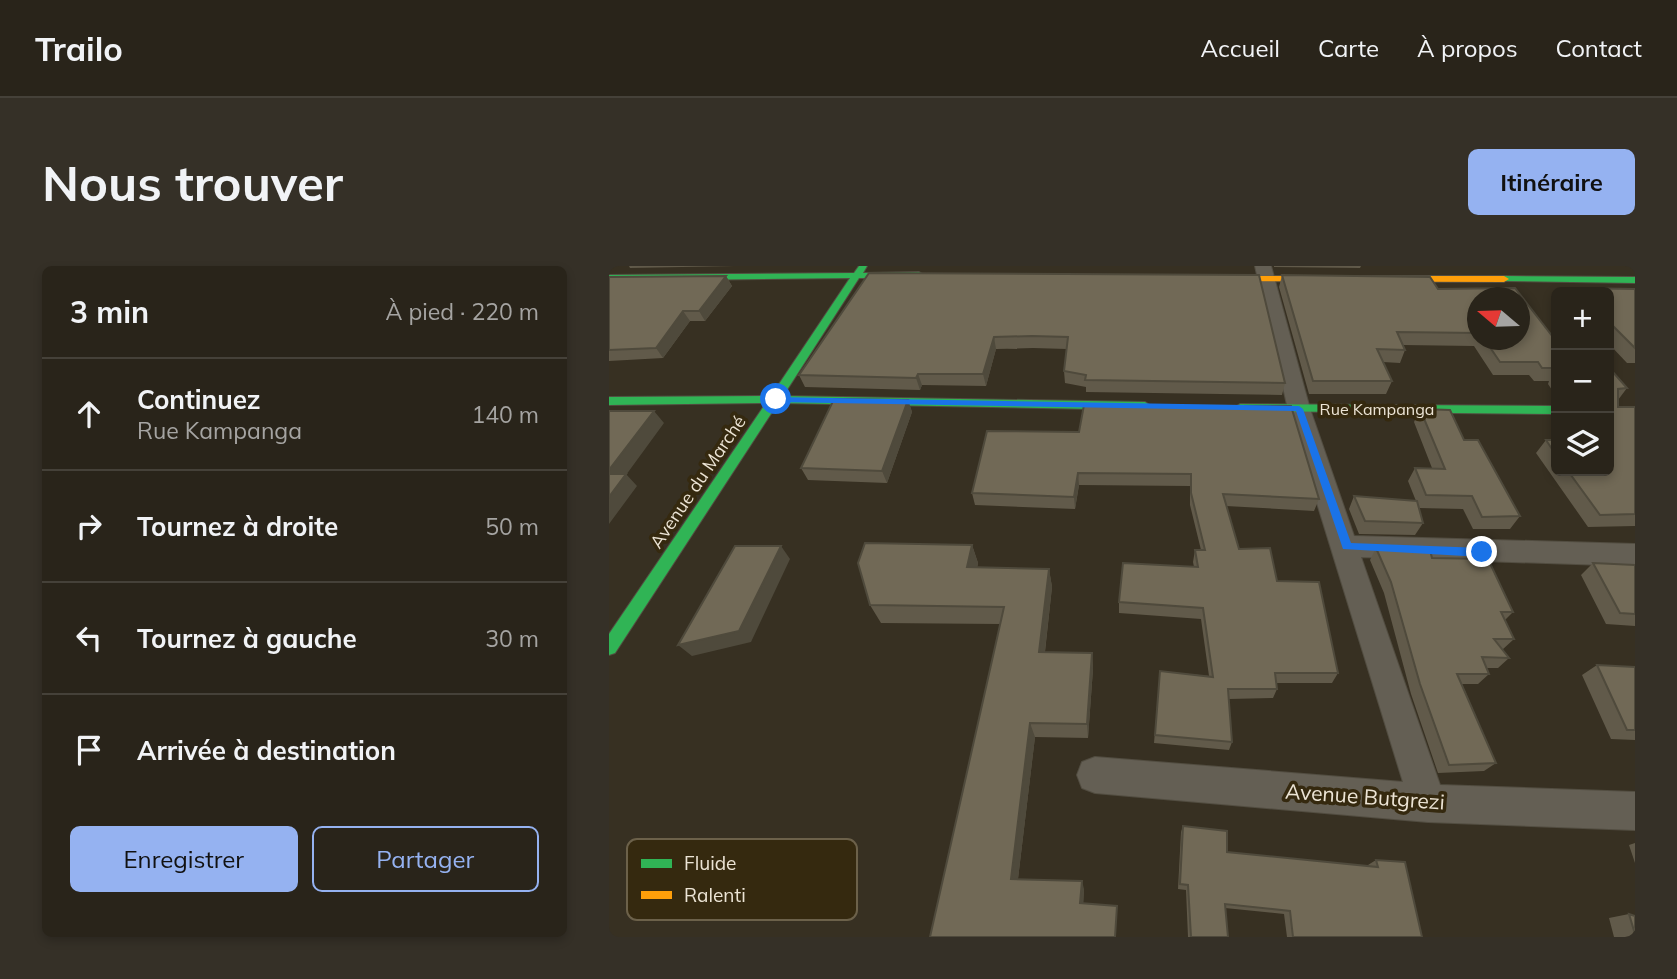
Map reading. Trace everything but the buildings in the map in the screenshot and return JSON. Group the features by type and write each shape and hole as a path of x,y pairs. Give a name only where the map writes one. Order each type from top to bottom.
{"street":[{"path":"609,278 861,270 940,275"},
{"name":"Avenue du Marché","path":"609,648 623,609 776,399 861,270"},
{"path":"1184,278 1264,273 1635,280"},
{"path":"1264,273 1299,409 1347,546 1428,803"},
{"path":"609,401 776,399 1162,406"},
{"name":"Rue Kampanga","path":"1217,407 1551,410"},
{"path":"1347,546 1635,555"},
{"name":"Avenue Butgrezi","path":"1095,775 1428,803 1635,811"}],"traffic: fast":[{"path":"609,648 863,266"},
{"path":"609,278 919,275"},
{"path":"1504,279 1635,280"},
{"path":"609,401 776,399 1145,406"},
{"path":"1240,408 1551,410"}],"traffic: slow":[{"path":"1207,278 1504,279"}],"route":[{"path":"776,399 1299,409 1347,546 1482,552"}]}
